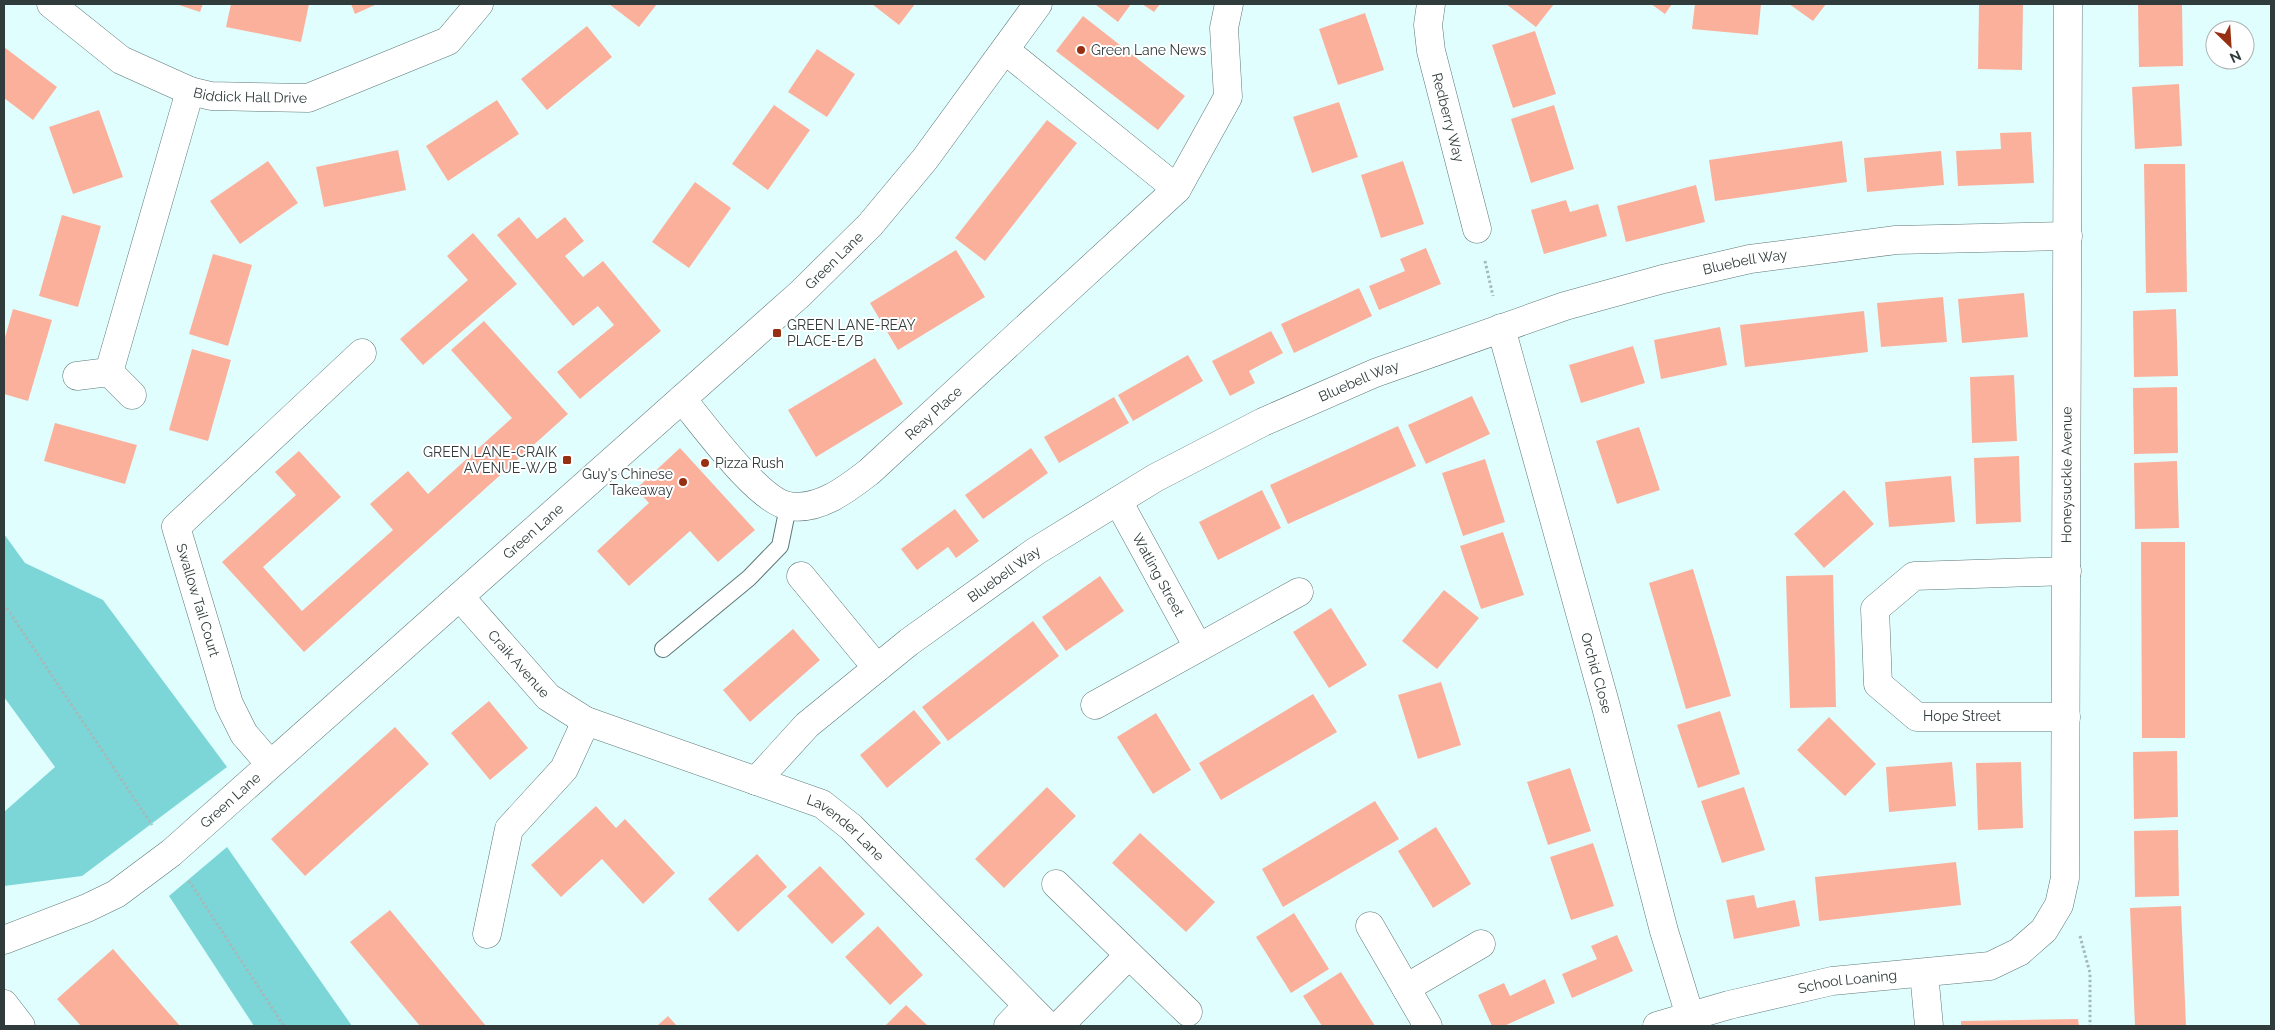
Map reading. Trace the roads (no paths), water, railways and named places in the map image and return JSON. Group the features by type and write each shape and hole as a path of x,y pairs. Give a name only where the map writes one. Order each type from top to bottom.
{"street":[{"name":"Biddick Hall Drive","path":"51,4 121,60 190,91 211,96 308,98 448,41 479,4"},
{"name":"Green Lane","path":"4,940 88,908 116,894 170,853 800,294 870,225 925,159 1038,4"},
{"name":"Reay Place","path":"788,506 812,505 841,493 869,472 1178,189 1228,97 1224,28 1229,4"},
{"name":"Redberry Way","path":"1431,4 1428,25 1431,51 1477,230"},
{"name":"Honeysuckle Avenue","path":"2035,938 2044,930 2059,906 2065,878 2068,4"},
{"path":"1005,50 1178,189"},
{"path":"109,372 190,91"},
{"name":"Bluebell Way","path":"756,781 807,725 909,642 1036,552 1155,478 1312,400 1375,373 1565,306 1663,279 1750,259 1896,240 2068,236"},
{"name":"Orchid Close","path":"1500,328 1605,703 1664,931 1690,1016"},
{"name":"Swallow Tail Court","path":"270,764 244,734 229,704 176,527 362,353"},
{"path":"77,376 109,372"},
{"path":"109,372 132,395"},
{"path":"682,398 760,491 788,506"},
{"name":"Watling Street","path":"1118,501 1198,647"},
{"name":"Hope Street","path":"2066,716 1917,717 1878,684 1875,609 1914,576 2067,571"},
{"path":"801,576 877,668"},
{"path":"1094,705 1299,592"},
{"name":"Craik Avenue","path":"460,597 548,697 586,721"},
{"path":"487,934 509,829 564,769 586,721"},
{"name":"Lavender Lane","path":"586,721 822,804 851,828 1048,1026"},
{"path":"1056,884 1188,1012"},
{"path":"1370,926 1428,1026"},
{"name":"School Loaning","path":"1657,1026 1832,981 1990,966 2020,952 2035,938"},
{"path":"1406,988 1481,944"},
{"path":"1059,1026 1129,955"},
{"path":"1924,973 1929,1026"},
{"path":"4,1004 21,1026"},
{"path":"1008,1026 1027,1006"}],"lane":[{"path":"663,648 749,578 780,546 788,506"}],"place":[{"name":"Green Lane News","path":"1081,50"},
{"name":"GREEN LANE-REAY PLACE-E/B","path":"777,333"},
{"name":"GREEN LANE-CRAIK AVENUE-W/B","path":"567,460"},
{"name":"Pizza Rush","path":"705,463"},
{"name":"Guy's Chinese Takeaway","path":"683,482"}]}
